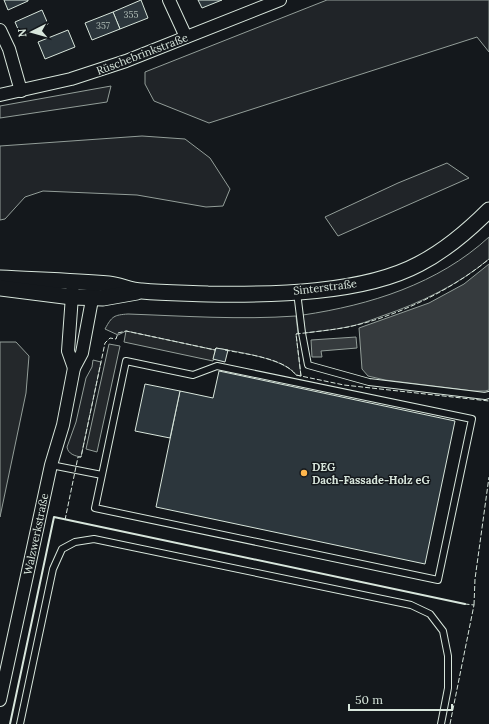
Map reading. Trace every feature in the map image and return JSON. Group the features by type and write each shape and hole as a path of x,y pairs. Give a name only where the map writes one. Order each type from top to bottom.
{"street":[{"path":"169,0 186,37"},
{"name":"Rüschebrinkstraße","path":"0,95 98,71 280,0"},
{"path":"0,30 9,49 21,91"},
{"name":"Sinterstraße","path":"0,288 72,297 112,285 140,291 250,294 328,289 368,282 419,264 449,246 489,210"},
{"name":"Sinterstraße","path":"0,278 74,282 94,291"},
{"name":"Walzwerkstraße","path":"74,282 68,351 74,368"},
{"name":"Walzwerkstraße","path":"0,700 50,465 63,425 74,368 82,353 94,291"}],"lane":[{"path":"297,291 302,333 308,365 369,382 485,396 489,395"},
{"path":"126,360 193,375 217,366 472,419 438,580 95,508 102,475 126,360"},
{"path":"50,465 102,475"},
{"path":"20,724 53,569 62,550 75,542 94,538 411,605 430,614 443,631 448,656 448,688 440,724"}],"shaded area":[{"path":"327,0 489,0 489,52 477,37 209,123 154,101 145,84 145,72"},
{"path":"111,86 107,102 0,118 0,106"},
{"path":"142,136 185,139 210,158 230,189 223,206 206,207 137,195 43,191 25,197 5,219 0,220 0,146"},
{"path":"447,163 469,178 338,236 325,217 398,183"},
{"path":"489,237 489,259 452,285 396,311 360,324 305,333 303,315 353,305 402,290 448,268"},
{"path":"489,264 489,390 474,391 385,380 368,376 362,369 359,328 429,303 464,284"},
{"path":"128,314 233,318 296,316 298,333 296,334 301,376 296,375 290,369 281,364 247,354 216,348 215,350 126,331 118,335 105,329 114,317"},
{"path":"126,331 215,350 213,361 124,342"},
{"path":"356,337 357,348 321,351 322,357 312,357 311,340"},
{"path":"0,342 16,342 29,356 26,393 0,517"},
{"path":"109,344 120,346 97,452 86,449"},
{"path":"93,360 101,362 81,457 70,453 67,447 76,422 86,378 92,367"}],"building":[{"path":"4,0 28,0 28,1 8,10"},
{"path":"141,0 148,18 120,29 113,12"},
{"path":"198,0 222,0 202,8"},
{"path":"42,10 48,24 21,36 15,22"},
{"path":"113,12 120,29 92,40 85,23"},
{"path":"68,30 75,47 45,59 38,42"},
{"path":"216,348 228,350 225,362 213,359"},
{"name":"DEG Dach-Fassade-Holz eG","path":"219,371 455,421 425,564 156,507 180,391 213,398"},
{"path":"145,384 180,391 170,438 135,431"}],"fence":[{"path":"301,376 296,334 348,327 385,317 441,292 489,259"},
{"path":"65,520 78,457 81,457 105,343 110,338 116,339 118,333 126,331 215,350 216,348"},
{"path":"225,350 253,355 283,364 296,375 344,385 489,401"},
{"path":"474,605 475,579 489,477"},
{"path":"450,724 474,605 465,604"}],"wall":[{"path":"10,724 54,517 465,604"}],"place":[{"name":"DEG Dach-Fassade-Holz eG","path":"304,473"}]}
